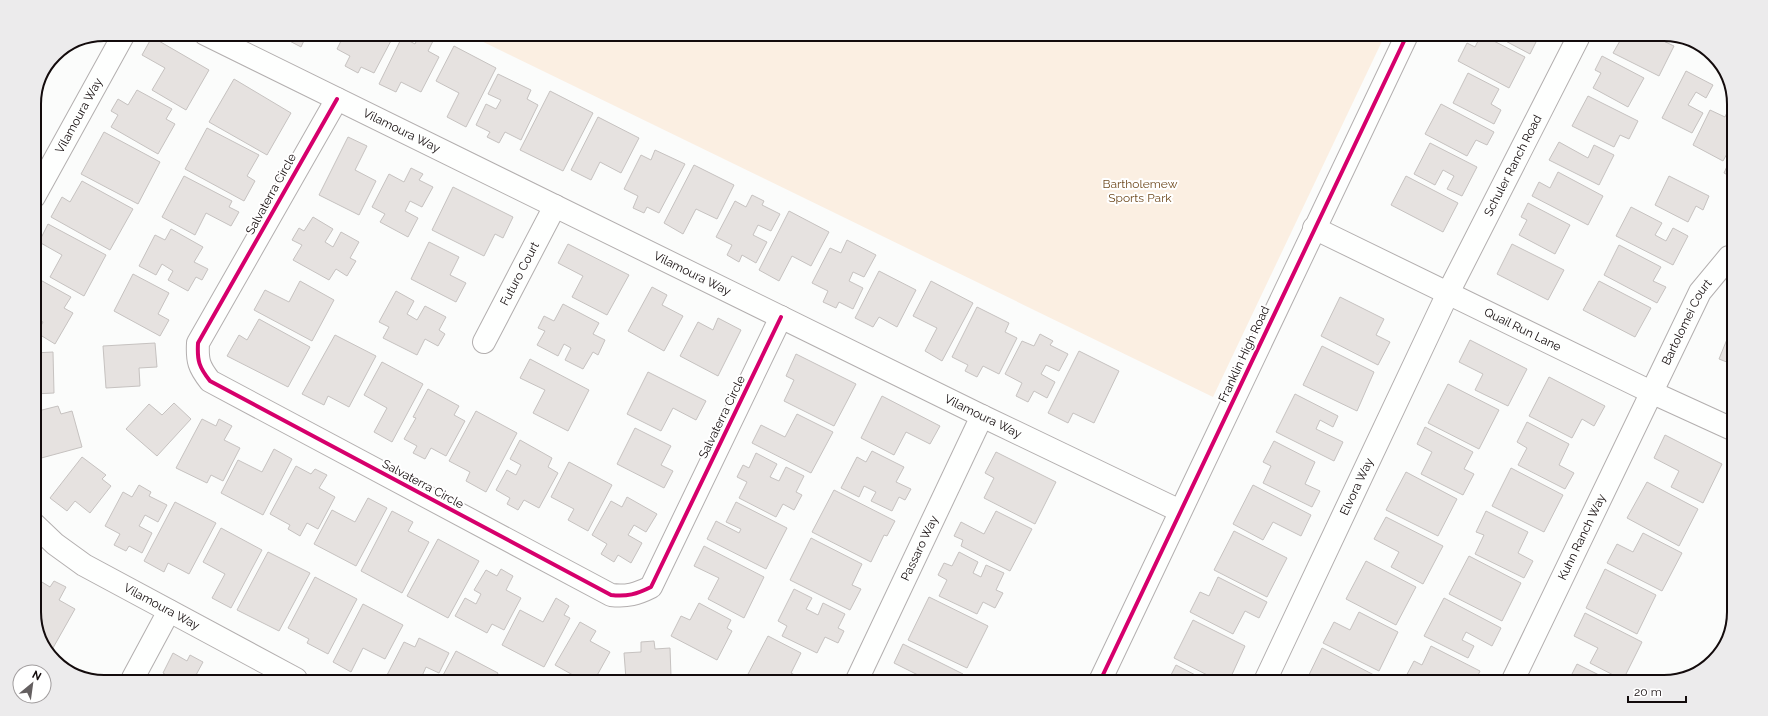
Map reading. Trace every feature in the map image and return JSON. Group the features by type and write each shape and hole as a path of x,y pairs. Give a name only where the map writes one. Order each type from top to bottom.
{"street":[{"name":"Vilamoura Way","path":"41,184 120,41"},
{"name":"Vilamoura Way","path":"219,41 982,416 1180,511"},
{"name":"Franklin High Road","path":"1103,675 1404,41"},
{"name":"Schuler Ranch Road","path":"1448,293 1576,41"},
{"name":"Salvaterra Circle","path":"337,99 198,343 197,358 202,371 210,381 611,595 623,597 636,594 651,587 781,317"},
{"name":"Futuro Court","path":"484,342 555,206"},
{"name":"Quail Run Lane","path":"1314,228 1727,428"},
{"name":"Bartolomei Court","path":"1651,392 1700,292 1727,259"},
{"name":"Elvora Way","path":"1268,675 1448,293"},
{"name":"Kuhn Ranch Way","path":"1515,675 1651,392"},
{"name":"Passaro Way","path":"859,675 982,416"},
{"name":"Vilamoura Way","path":"41,531 55,544 84,565 289,675"},
{"path":"135,675 169,611"}],"green space":[{"name":"Bartholemew Sports Park","path":"481,41 1382,41 1213,397"}],"building":[{"path":"150,41 159,41 209,70 186,110 152,90 165,68 142,55"},
{"path":"290,41 304,41 301,47"},
{"path":"341,41 391,41 374,73 361,67 358,73 345,66 350,56 337,49"},
{"path":"400,41 409,41 415,44 416,41 433,41 428,51 439,57 421,92 401,82 396,92 379,84"},
{"path":"1478,41 1494,41 1525,57 1509,88 1458,61 1467,43 1475,47"},
{"path":"1506,41 1536,41 1530,54"},
{"path":"1620,41 1663,41 1674,46 1659,76 1613,53"},
{"path":"454,46 496,68 466,127 447,117 459,93 436,81"},
{"path":"1602,56 1644,78 1628,107 1593,88 1601,73 1595,70"},
{"path":"1686,71 1713,85 1706,98 1696,92 1688,105 1703,113 1692,133 1662,118"},
{"path":"1468,73 1499,89 1491,104 1501,110 1494,124 1453,103"},
{"path":"498,74 531,90 527,99 538,105 521,140 505,132 499,143 487,137 490,132 476,125 486,104 496,109 501,100 488,94"},
{"path":"234,79 291,113 267,155 209,122"},
{"path":"137,90 172,109 166,119 175,124 158,154 111,127 118,115 111,111 118,99 128,105"},
{"path":"550,91 593,113 563,171 520,150"},
{"path":"1588,96 1638,121 1629,139 1620,135 1614,147 1572,126"},
{"path":"1441,104 1494,132 1487,145 1476,140 1467,156 1425,134"},
{"path":"1710,110 1725,117 1727,112 1727,154 1723,161 1693,145"},
{"path":"598,117 639,138 621,173 600,162 591,180 571,170"},
{"path":"207,128 259,155 247,176 255,181 244,201 185,169"},
{"path":"104,132 160,162 138,204 81,174"},
{"path":"348,137 367,146 355,170 376,181 359,215 319,195"},
{"path":"1559,142 1588,158 1594,145 1614,155 1599,185 1549,160"},
{"path":"1430,143 1477,167 1462,196 1447,189 1454,176 1443,170 1435,185 1414,174"},
{"path":"655,150 685,164 659,213 647,207 644,213 633,208 638,196 624,189 641,155 651,160"},
{"path":"694,165 734,185 717,219 696,209 683,234 664,223"},
{"path":"1727,166 1727,175 1724,173"},
{"path":"411,168 423,174 419,180 433,187 422,207 410,201 405,211 418,218 408,237 380,222 385,214 372,207 389,174 404,182"},
{"path":"1558,172 1603,196 1588,225 1532,196 1539,182 1550,188"},
{"path":"184,176 232,201 229,207 239,212 231,226 206,213 195,235 162,217"},
{"path":"1406,176 1458,203 1443,232 1391,205"},
{"path":"1669,176 1709,196 1703,210 1696,206 1688,222 1655,205"},
{"path":"82,181 133,209 110,250 51,217 62,197 70,202"},
{"path":"453,187 513,217 503,238 495,234 484,256 432,230"},
{"path":"752,195 764,201 762,205 780,214 771,231 758,225 753,235 767,242 756,263 742,255 739,262 727,255 732,245 716,237 735,201 746,207"},
{"path":"1528,203 1570,225 1555,254 1519,235 1527,220 1521,217"},
{"path":"1631,207 1662,223 1655,235 1666,241 1673,228 1688,236 1673,265 1616,236"},
{"path":"789,211 829,232 811,266 792,256 779,281 759,270"},
{"path":"313,217 333,229 325,242 333,247 341,232 359,242 350,258 356,261 347,276 336,269 329,280 293,260 302,245 292,240 299,228 304,231"},
{"path":"48,224 106,255 84,296 50,277 62,255 41,243 41,238"},
{"path":"171,229 203,247 194,262 208,269 202,280 196,277 188,291 168,280 173,271 162,264 156,275 139,266 155,235 165,240"},
{"path":"847,240 876,255 864,277 853,272 849,281 863,288 853,309 839,302 836,308 823,302 828,291 812,283 830,248 841,253"},
{"path":"429,242 459,257 450,275 466,283 456,302 411,279"},
{"path":"568,244 629,275 607,315 572,297 583,276 558,263"},
{"path":"1512,244 1564,270 1548,300 1497,274"},
{"path":"1619,245 1661,267 1653,281 1666,287 1657,303 1604,275"},
{"path":"879,271 916,290 897,327 879,317 873,327 855,318"},
{"path":"133,274 169,293 158,314 169,320 160,336 114,311"},
{"path":"41,280 71,297 64,308 73,313 55,344 41,335 41,326 43,322 41,321"},
{"path":"300,281 334,300 312,341 254,310 265,290 289,302"},
{"path":"931,281 973,303 942,361 925,351 937,328 913,316"},
{"path":"1599,281 1651,308 1635,337 1583,310"},
{"path":"652,287 667,295 662,305 683,316 664,351 628,331"},
{"path":"396,291 414,301 407,314 417,320 425,306 446,317 439,330 445,334 438,346 425,339 417,355 383,338 389,327 379,322"},
{"path":"1340,297 1384,319 1376,335 1390,342 1378,365 1321,336"},
{"path":"563,304 599,323 593,334 605,340 598,355 593,352 583,369 565,360 571,348 564,344 558,356 537,345 545,331 538,328 544,316 554,321"},
{"path":"977,307 1009,323 1005,332 1017,338 999,374 983,366 977,377 965,371 968,365 952,357"},
{"path":"718,318 741,330 718,376 680,356 698,322 713,330"},
{"path":"259,319 310,347 288,387 227,356 239,335 247,340"},
{"path":"1040,334 1053,341 1050,345 1068,354 1059,371 1046,365 1041,374 1055,382 1047,398 1034,391 1028,402 1016,396 1022,383 1005,374 1022,341 1034,346"},
{"path":"335,335 376,356 349,407 328,396 324,405 302,394"},
{"path":"1727,339 1727,362 1719,359"},
{"path":"1470,340 1527,369 1508,406 1475,390 1483,374 1459,362"},
{"path":"155,343 157,367 139,368 140,386 106,388 103,346"},
{"path":"1322,346 1374,372 1357,411 1303,385"},
{"path":"1079,351 1119,371 1094,423 1073,413 1068,423 1048,413"},
{"path":"53,352 54,393 41,394 41,353"},
{"path":"796,354 856,384 834,426 784,401 794,380 786,376"},
{"path":"530,359 589,390 568,431 533,413 545,390 520,378"},
{"path":"382,362 423,384 392,442 374,432 387,408 364,395"},
{"path":"648,372 706,401 696,420 673,408 661,431 627,414"},
{"path":"1549,377 1605,406 1594,426 1582,419 1572,438 1529,416"},
{"path":"1448,384 1499,410 1479,449 1428,423"},
{"path":"428,389 459,406 454,415 465,421 446,456 431,448 425,459 413,453 417,446 404,439 416,418 413,417"},
{"path":"1295,394 1338,416 1333,427 1320,420 1316,429 1343,442 1334,461 1276,432"},
{"path":"882,396 940,426 930,444 906,432 894,455 861,438"},
{"path":"174,403 191,419 157,456 126,429 149,404 162,415"},
{"path":"58,406 61,414 72,411 82,447 41,458 41,410"},
{"path":"476,411 517,433 486,492 466,481 470,472 449,461"},
{"path":"797,414 833,432 811,473 752,443 761,425 785,437"},
{"path":"202,419 216,426 219,419 232,426 224,440 240,448 223,481 211,475 207,483 176,468"},
{"path":"1527,422 1569,444 1559,465 1574,473 1565,489 1518,465 1527,448 1517,442"},
{"path":"1425,427 1473,452 1464,469 1474,474 1463,495 1421,474 1432,452 1417,444"},
{"path":"635,428 671,446 661,465 673,471 664,488 617,464"},
{"path":"1665,435 1722,464 1703,503 1671,487 1679,471 1654,458"},
{"path":"520,440 552,458 548,467 558,473 539,508 524,500 518,510 507,504 510,498 496,490 507,470 516,475 521,465 510,459"},
{"path":"1274,441 1315,462 1305,484 1320,491 1312,507 1263,483 1271,466 1263,462"},
{"path":"274,449 292,459 263,515 221,493 238,460 262,472"},
{"path":"872,451 904,467 896,482 911,489 905,500 899,497 892,511 871,501 876,492 864,486 859,497 841,488 857,457 866,462"},
{"path":"996,452 1056,482 1035,524 984,498 994,478 985,473"},
{"path":"756,453 777,464 770,477 779,481 786,467 804,476 796,492 802,495 794,510 783,504 776,517 739,498 747,482 737,477 743,465 749,468"},
{"path":"82,457 106,475 102,479 111,486 90,513 75,501 67,511 50,498"},
{"path":"569,462 612,485 588,531 568,520 574,509 551,497"},
{"path":"296,466 311,474 315,469 327,475 319,488 335,497 318,529 307,523 300,536 288,529 290,525 270,514"},
{"path":"1511,468 1563,495 1544,532 1492,506"},
{"path":"1406,472 1457,499 1438,536 1386,510"},
{"path":"1647,482 1698,509 1679,546 1627,518"},
{"path":"139,485 151,492 149,496 167,505 158,522 145,515 139,526 152,533 142,553 129,546 126,551 114,545 120,534 105,526 123,492 132,497"},
{"path":"1253,485 1311,515 1301,536 1273,522 1263,540 1233,524"},
{"path":"834,490 895,521 887,536 884,535 871,562 812,532"},
{"path":"627,497 657,514 646,532 634,525 628,535 642,543 631,563 618,555 614,562 601,554 607,544 592,535 611,501 622,507"},
{"path":"368,498 387,508 356,566 314,544 332,510 355,522"},
{"path":"175,502 216,523 189,574 168,563 164,572 144,561"},
{"path":"736,502 787,528 766,569 707,539 716,521 739,533 741,529 726,522"},
{"path":"392,511 413,522 408,531 429,542 402,593 361,571"},
{"path":"996,511 1032,529 1010,571 961,546 963,540 954,536 961,522 984,534"},
{"path":"1486,511 1528,532 1518,553 1533,561 1524,578 1475,554 1484,535 1476,532"},
{"path":"1386,517 1443,546 1423,584 1391,567 1399,552 1374,539"},
{"path":"221,528 262,550 231,608 212,598 225,574 203,562"},
{"path":"1234,531 1287,558 1267,597 1214,570"},
{"path":"1643,533 1682,553 1662,591 1607,563 1617,544 1633,552"},
{"path":"811,538 862,564 852,585 861,589 850,610 790,580"},
{"path":"438,539 479,561 448,618 407,596"},
{"path":"704,546 764,577 744,618 708,599 719,578 694,566"},
{"path":"268,552 310,573 279,631 237,610"},
{"path":"959,552 978,562 973,573 981,577 986,565 1004,573 996,590 1003,593 995,608 983,602 977,614 939,596 947,580 938,575 944,563 952,566"},
{"path":"1469,556 1521,583 1502,621 1449,594"},
{"path":"1366,561 1416,587 1396,625 1346,599"},
{"path":"501,569 513,576 506,590 521,598 504,630 492,624 487,633 455,616 465,598 476,604 481,594 474,590 486,570 497,576"},
{"path":"1605,569 1656,595 1637,634 1586,608"},
{"path":"315,577 357,599 328,654 307,643 309,639 288,628"},
{"path":"1218,577 1267,602 1259,618 1245,611 1233,634 1190,612 1200,592 1209,596"},
{"path":"41,581 50,587 54,581 66,587 59,600 75,609 53,648 44,632 42,624"},
{"path":"794,589 812,598 806,609 818,615 823,603 845,614 838,628 844,631 838,643 825,637 817,653 782,636 787,626 778,621"},
{"path":"929,597 988,626 967,668 908,640"},
{"path":"556,598 569,606 564,615 570,618 544,667 502,645 520,610 543,622"},
{"path":"1444,598 1501,628 1492,646 1466,632 1462,640 1474,646 1468,658 1424,636"},
{"path":"699,603 731,620 727,628 732,631 717,660 671,636 681,616 690,620"},
{"path":"363,604 403,625 385,659 363,648 351,672 333,662"},
{"path":"1359,612 1398,632 1379,671 1323,643 1334,622 1350,630"},
{"path":"1585,613 1642,642 1626,675 1613,675 1590,663 1598,648 1574,636"},
{"path":"1193,620 1245,646 1232,675 1207,675 1174,658"},
{"path":"580,622 596,631 590,641 610,652 597,675 573,675 555,665"},
{"path":"768,636 801,653 791,673 795,675 748,675"},
{"path":"419,638 449,653 439,673 426,667 422,675 387,675 404,642 415,647"},
{"path":"654,641 655,649 670,648 671,675 626,675 624,653 641,652 641,642"},
{"path":"903,644 963,674 918,675 894,663"},
{"path":"1431,646 1480,671 1478,675 1407,675 1414,661 1422,665"},
{"path":"1322,648 1374,675 1309,675"},
{"path":"456,651 498,673 497,675 443,675"},
{"path":"173,653 187,661 190,655 203,662 196,675 166,675 163,673"},
{"path":"1577,664 1599,675 1572,675"},
{"path":"1176,665 1195,675 1171,675"}],"cycle path":[{"path":"1103,675 1404,41"},
{"path":"337,99 198,343 198,359 203,372 210,381 611,595 622,596 651,587 781,317"}]}
